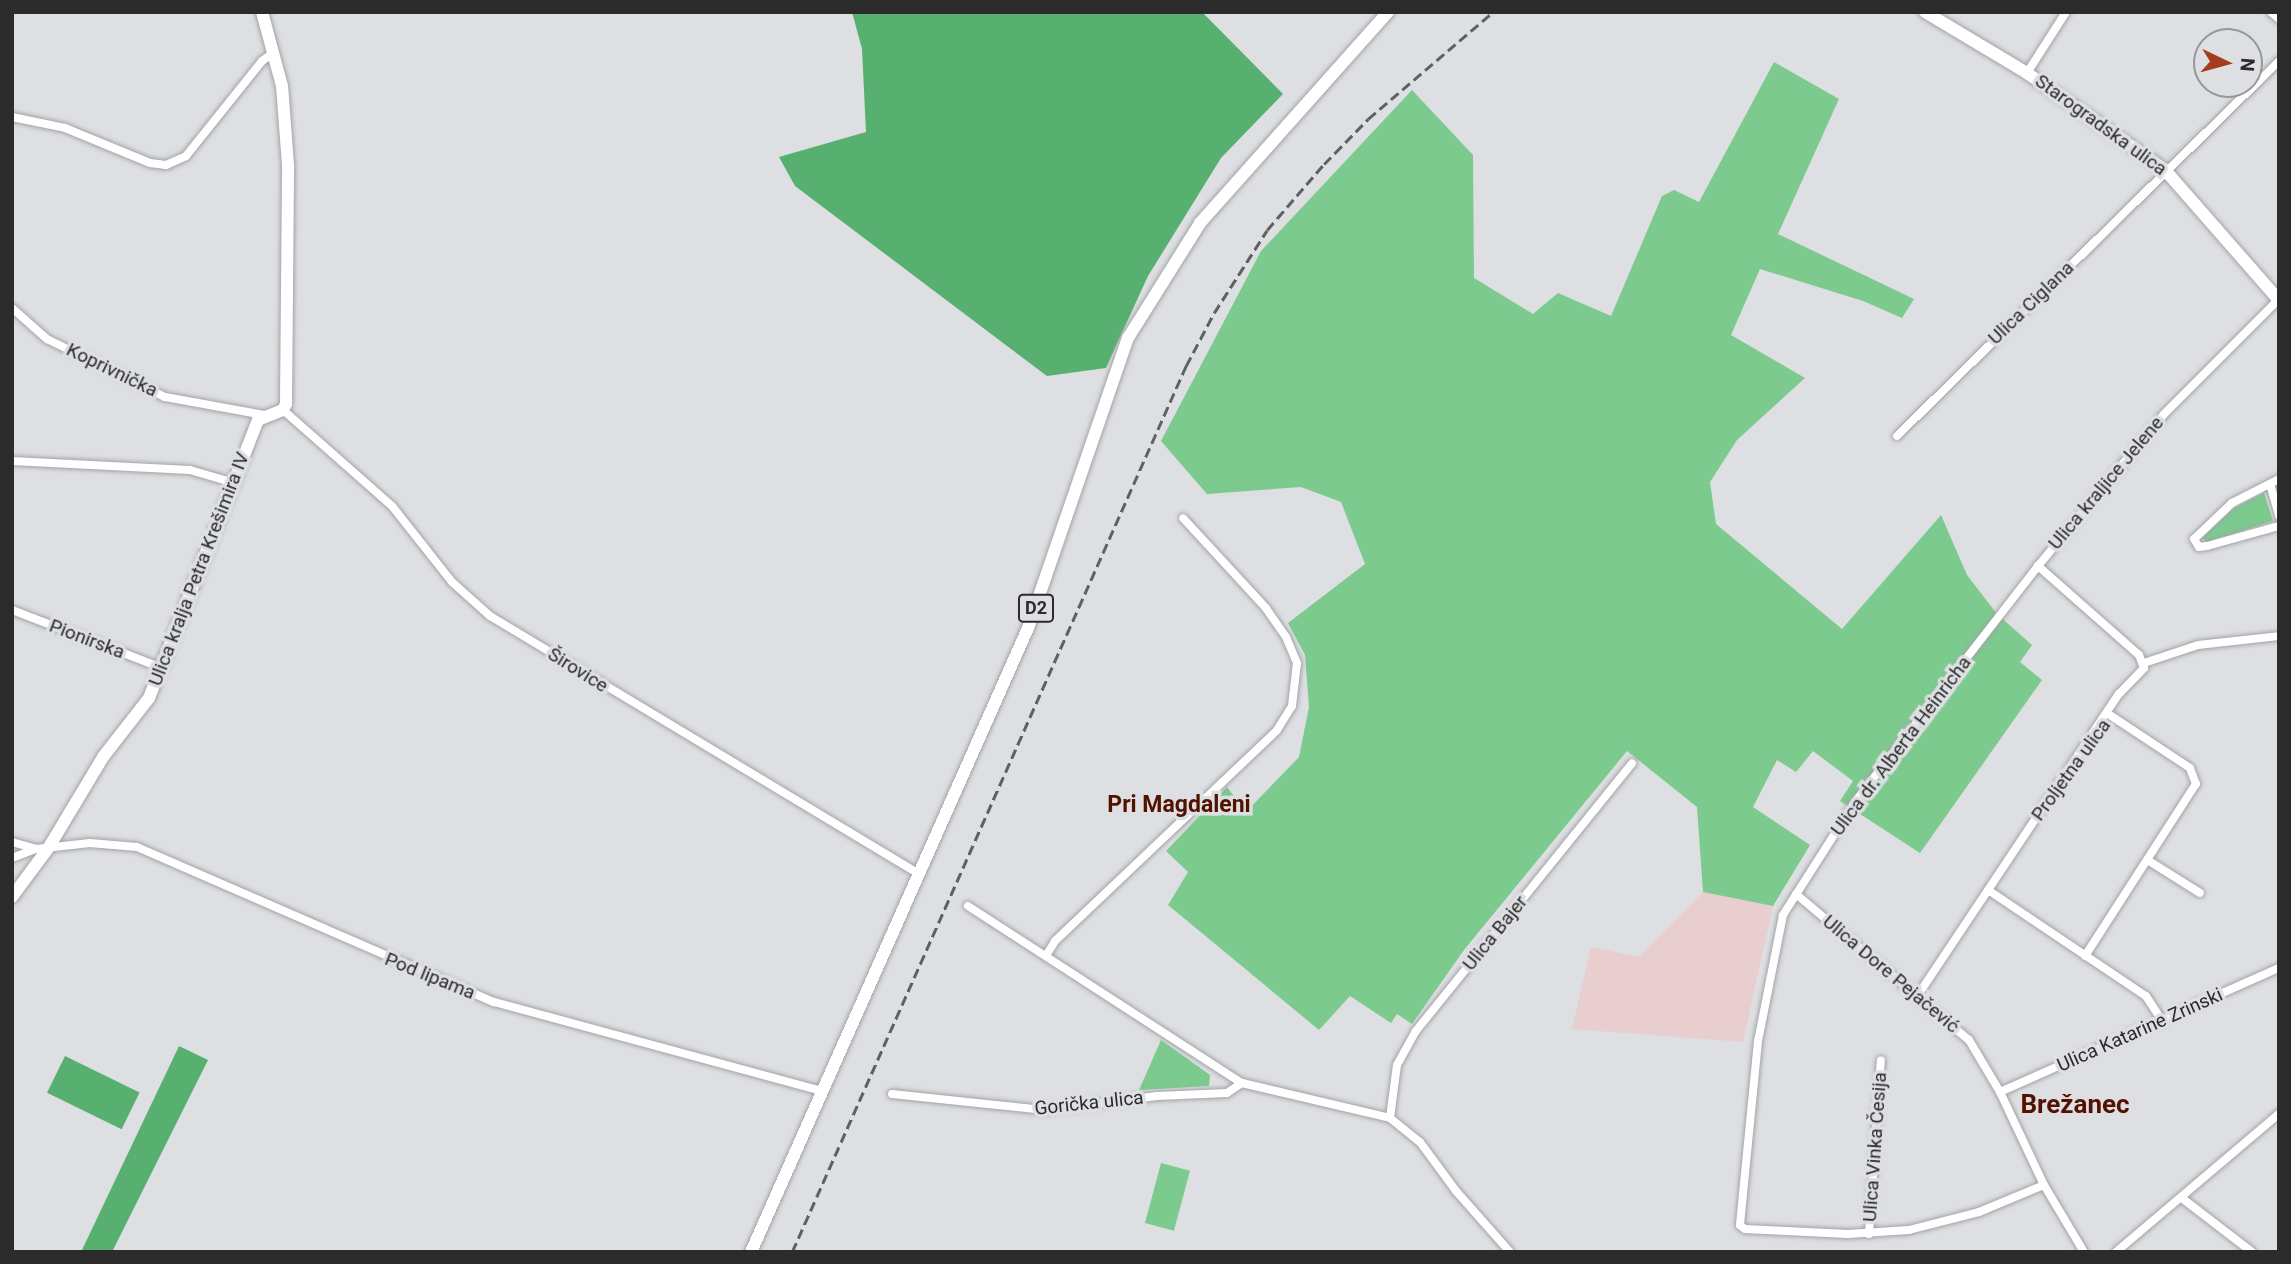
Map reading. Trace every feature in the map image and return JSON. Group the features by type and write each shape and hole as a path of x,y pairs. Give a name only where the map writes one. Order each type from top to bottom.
{"main road":[{"path":"262,12 282,86 288,165 284,263 288,388 283,410 264,415"},
{"name":"D2","path":"751,1252 1028,628 1116,369 1144,308 1232,183 1388,12"},
{"name":"Starogradska ulica","path":"1925,12 2027,73 2165,170 2279,300"},
{"name":"Ulica kralja Petra Krešimira IV","path":"12,897 103,757 149,698 230,482 264,415"}],"street":[{"path":"2027,73 2066,12"},
{"path":"2271,12 2279,19"},
{"path":"12,117 65,128 150,163 166,164 186,156 261,61 273,53"},
{"name":"Ulica Ciglana","path":"1896,436 2279,61"},
{"name":"Ulica kraljice Jelene","path":"2144,663 2038,566 2164,414 2279,300"},
{"name":"Koprivnička","path":"12,308 47,338 165,397 264,415"},
{"name":"Širovice","path":"283,410 392,506 452,582 490,616 919,874"},
{"path":"12,461 190,470 230,482"},
{"path":"2279,516 2274,482 2232,503 2194,539 2199,547 2207,547 2279,526"},
{"path":"1047,954 1055,941 1277,730 1292,706 1297,663 1286,637 1266,608 1183,518"},
{"name":"Ulica dr. Alberta Heinricha","path":"1740,1225 1765,991 1783,915 1855,802 2038,566"},
{"name":"Pionirska","path":"12,610 162,668"},
{"path":"2107,713 2144,663 2198,645 2279,636"},
{"name":"Proljetna ulica","path":"1919,995 2107,713 2190,768 2196,778 2195,789 2085,956"},
{"name":"Ulica Bajer","path":"1390,1118 1397,1065 1416,1031 1632,763"},
{"path":"12,842 43,848"},
{"name":"Pod lipama","path":"43,848 90,843 137,847 494,1002 822,1091"},
{"path":"12,858 43,848"},
{"path":"2149,861 2200,893"},
{"path":"1989,890 2147,996 2162,1021"},
{"name":"Ulica Dore Pejačević","path":"1796,894 1919,995 1969,1040 2000,1092 2044,1185 2080,1250"},
{"path":"968,906 1047,954 1242,1083 1390,1118 1420,1142 1455,1191 1510,1252"},
{"name":"Ulica Katarine Zrinski","path":"2000,1092 2279,968"},
{"name":"Ulica Vinka Česija","path":"1869,1234 1881,1060"},
{"name":"Gorička ulica","path":"892,1094 1043,1111 1157,1096 1227,1093 1242,1083"},
{"path":"2116,1252 2125,1249 2279,1114"},
{"name":"Ulica Vinka Česija","path":"1740,1225 1745,1229 1869,1234 1956,1219 2044,1185"},
{"path":"2183,1199 2252,1252"}],"shaded area":[{"path":"1703,892 1773,906 1743,1042 1572,1029 1591,947 1639,957"}],"green space":[{"path":"852,12 1202,12 1283,94 1221,158 1148,276 1106,368 1047,376 795,186 779,157 866,132 862,49"},
{"path":"1774,62 1839,99 1778,234 1914,299 1902,318 1863,301 1760,269 1731,335 1805,378 1737,440 1710,482 1716,524 1842,629 1941,515 1967,575 1997,614 2032,645 2020,662 2042,680 1920,853 1840,801 1853,781 1813,751 1796,772 1777,760 1753,807 1810,845 1773,906 1703,892 1697,807 1627,751 1464,950 1412,1024 1397,1014 1391,1023 1350,996 1319,1030 1168,905 1188,872 1166,851 1227,787 1246,812 1299,757 1309,707 1305,655 1288,623 1365,564 1341,502 1301,487 1207,494 1161,441 1261,251 1412,90 1473,155 1474,278 1533,314 1558,293 1611,316 1662,196 1674,190 1699,202"},
{"path":"2264,493 2273,521 2207,542 2202,538 2234,508"},
{"path":"1161,1040 1210,1075 1209,1086 1139,1090"},
{"path":"179,1046 208,1060 112,1252 81,1252"},
{"path":"65,1056 140,1092 122,1129 47,1093"},
{"path":"1161,1163 1190,1171 1174,1231 1145,1223"}],"railway":[{"path":"792,1252 1186,366 1214,313 1267,230 1324,164 1368,119 1493,12"}],"district":[{"name":"Pri Magdaleni","path":"1179,805"},
{"name":"Brežanec","path":"2075,1105"}]}
